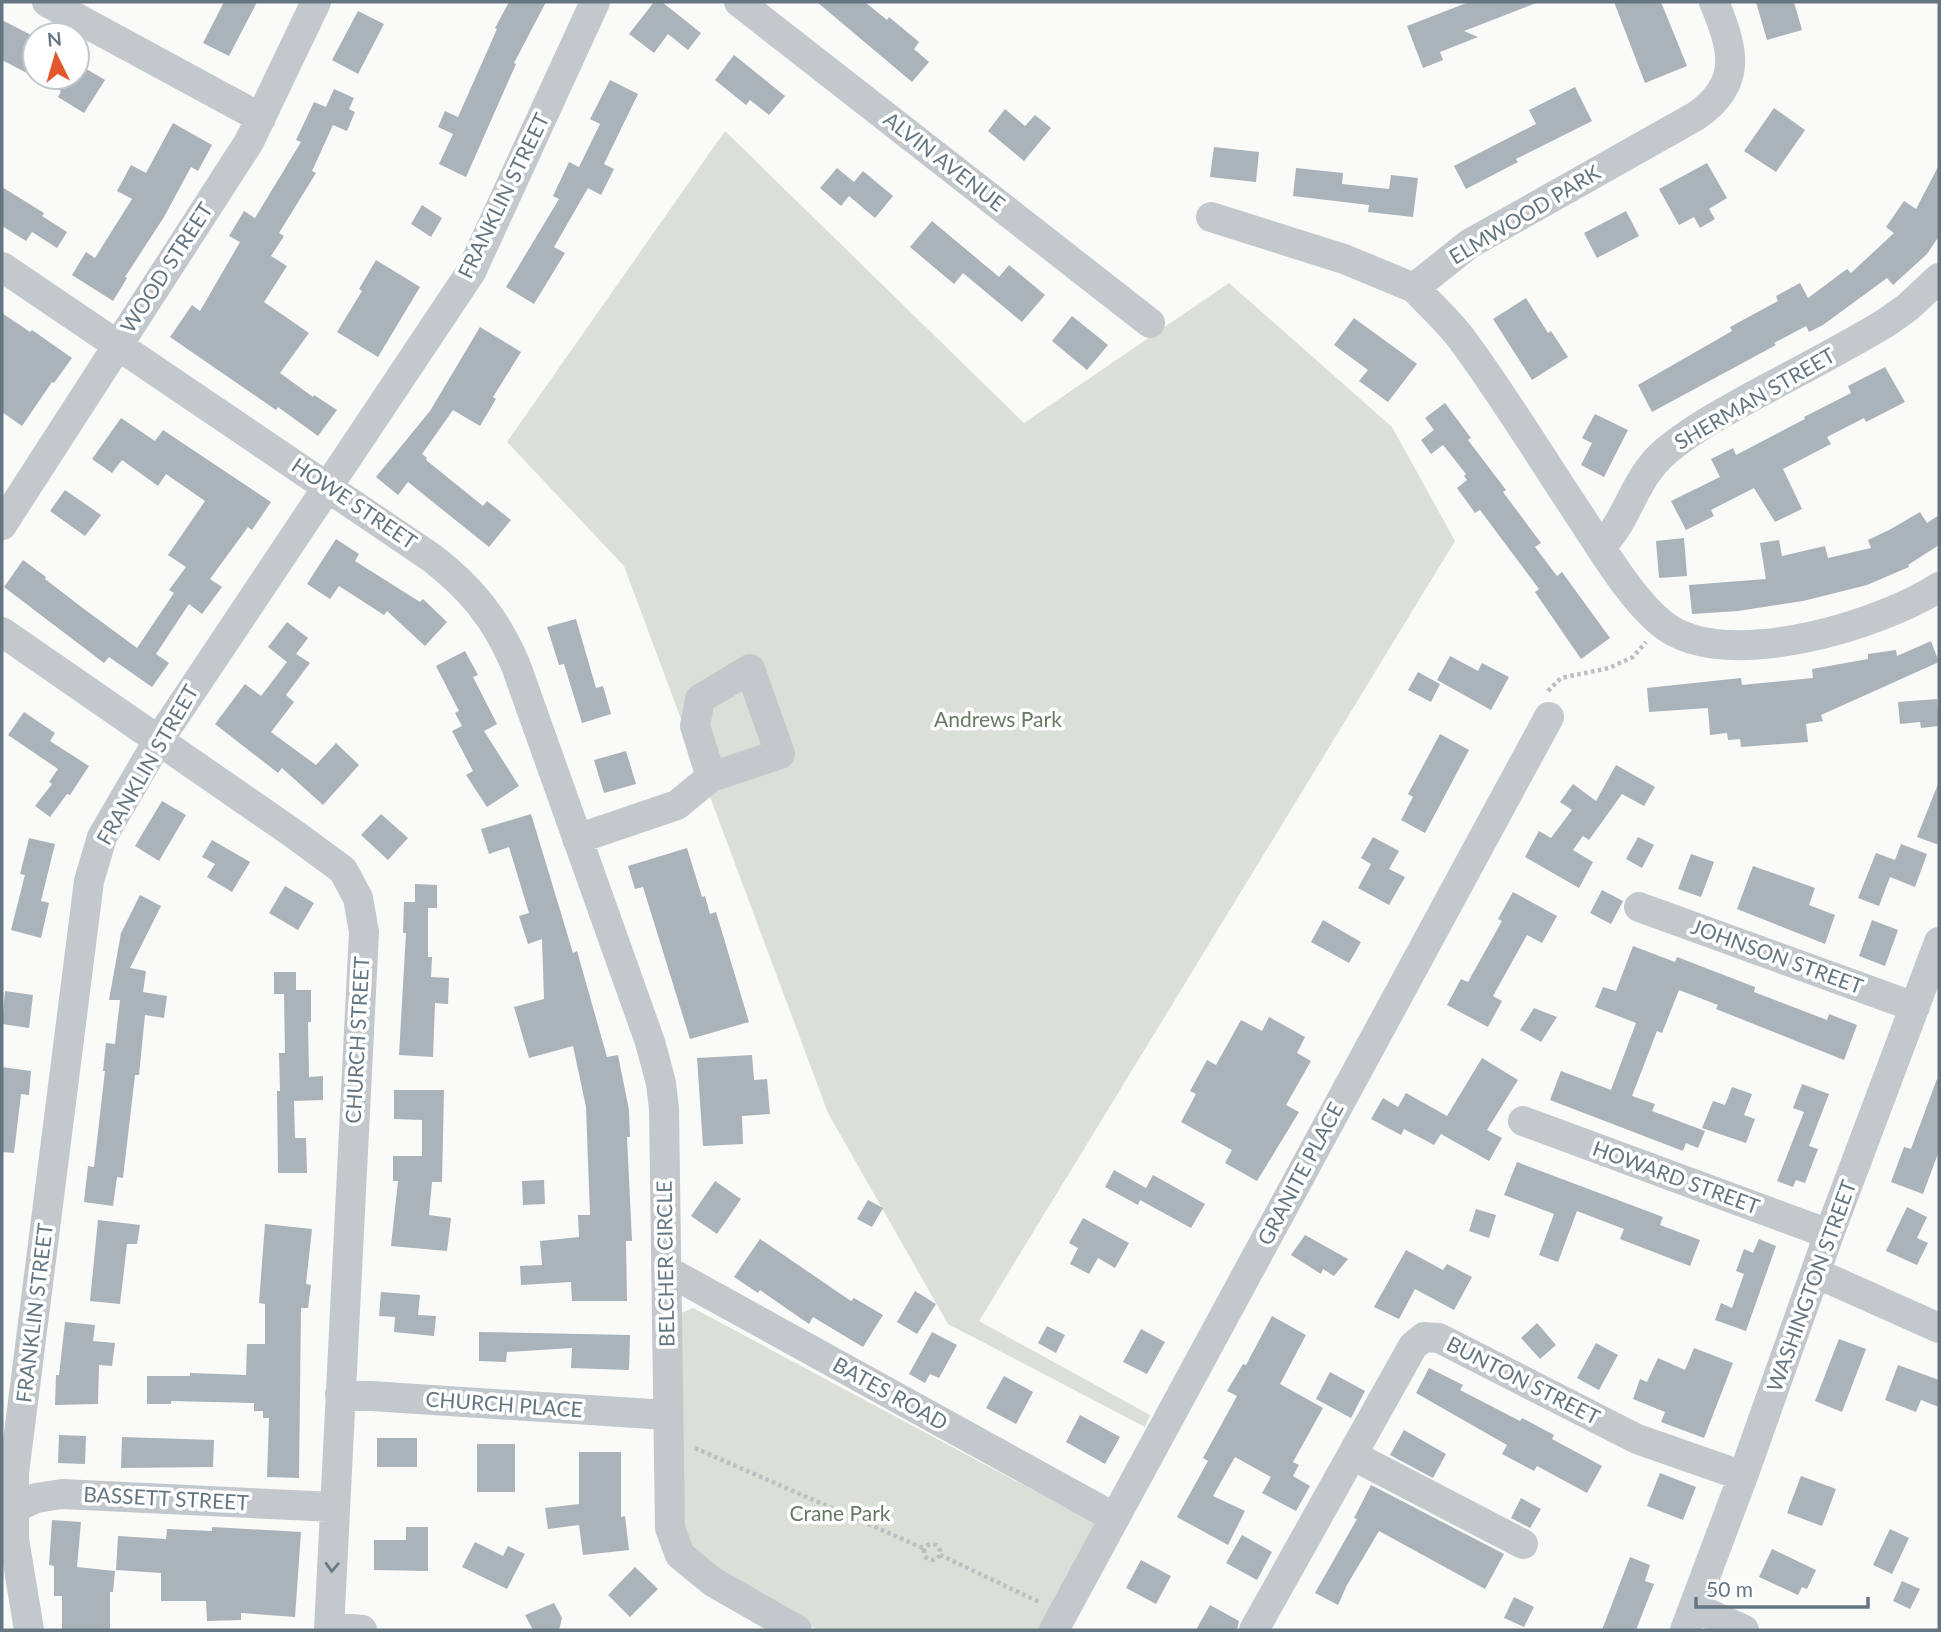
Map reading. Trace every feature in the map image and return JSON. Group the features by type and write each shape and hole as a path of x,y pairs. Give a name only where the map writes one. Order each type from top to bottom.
{"street":[{"path":"47,2 76,9 261,118"},
{"name":"WOOD STREET","path":"2,525 249,142 316,2"},
{"name":"FRANKLIN STREET","path":"29,1630 7,1511 15,1473 89,881 102,836 158,741 471,272 595,2"},
{"name":"ALVIN AVENUE","path":"740,2 1150,323"},
{"name":"ELMWOOD PARK","path":"1414,288 1469,244 1710,106 1724,86 1731,62 1729,38 1714,2"},
{"path":"1211,217 1345,259 1414,288 1460,337 1600,547 1659,621 1679,634 1714,643 1744,644 1837,632 1899,608 1939,587"},
{"name":"HOWE STREET","path":"2,267 457,576 487,610 507,645 579,842"},
{"name":"SHERMAN STREET","path":"1600,547 1617,527 1644,475 1664,453 1692,431 1731,408 1887,322 1909,307 1939,278"},
{"name":"CHURCH STREET","path":"2,632 343,870 358,898 363,932 329,1629"},
{"name":"GRANITE PLACE","path":"1058,1629 1546,707"},
{"path":"579,842 677,805 711,778"},
{"name":"BELCHER CIRCLE","path":"579,842 650,1042 661,1083 664,1109 670,1528 680,1555 713,1582 797,1630"},
{"name":"JOHNSON STREET","path":"1639,907 1915,1007"},
{"name":"WASHINGTON STREET","path":"1689,1619 1939,942"},
{"name":"HOWARD STREET","path":"1523,1121 1829,1234"},
{"name":"BATES ROAD","path":"666,1270 1115,1518"},
{"path":"1816,1273 1939,1328"},
{"name":"BUNTON STREET","path":"1254,1630 1413,1346 1420,1339 1432,1336 1511,1373 1637,1439 1743,1476"},
{"name":"CHURCH PLACE","path":"340,1394 668,1426"},
{"path":"1352,1455 1523,1544"},
{"name":"BASSETT STREET","path":"7,1511 36,1498 62,1494 334,1507"},
{"path":"1689,1619 1744,1630"},
{"path":"329,1629 362,1630"}],"path":[{"path":"1546,707 1562,678 1609,668 1633,657 1649,639"},
{"path":"668,1426 925,1549"},
{"path":"925,1549 931,1544 937,1545 940,1555"},
{"path":"925,1549 929,1559 934,1560 940,1555"},
{"path":"940,1555 1044,1604 1058,1629"}],"green space":[{"name":"Andrews Park","path":"725,131 1024,423 1229,283 1392,427 1455,541 979,1321 1150,1415 1145,1427 948,1324 828,1113 624,566 507,442"},
{"name":"Crane Park","path":"693,1308 1096,1524 1039,1630 818,1630 690,1559 677,1530 679,1314"}],"building":[{"path":"224,2 257,2 229,56 203,43"},
{"path":"509,2 546,2 514,63 516,64 466,177 439,164 453,134 438,127 445,111 458,117 497,29 495,28"},
{"path":"654,2 662,2 701,33 688,50 668,34 654,53 629,34"},
{"path":"817,2 865,2 887,20 889,17 919,42 914,49 929,62 912,82"},
{"path":"1469,2 1536,3 1464,31 1478,37 1440,52 1443,60 1423,68 1407,26"},
{"path":"1614,2 1661,2 1687,66 1645,83"},
{"path":"1756,2 1794,2 1802,30 1767,40"},
{"path":"358,11 384,24 358,74 332,60"},
{"path":"2,20 21,30 21,70 2,60"},
{"path":"734,55 785,96 769,115 750,100 746,105 715,80"},
{"path":"91,72 105,80 84,113 58,97 61,91 91,91"},
{"path":"610,80 638,94 604,164 614,169 601,195 588,188 554,247 565,253 534,304 506,287 559,199 553,196 569,162 579,167 600,124 590,119"},
{"path":"1575,87 1592,121 1516,159 1518,162 1466,189 1454,166 1536,124 1529,110"},
{"path":"334,89 354,98 349,109 355,112 347,131 333,125 312,171 316,173 279,233 284,236 271,256 287,266 264,302 309,333 280,373 313,397 314,395 337,410 318,436 170,337 192,305 200,311 240,242 229,236 244,211 255,218 301,142 296,140 314,102 326,107"},
{"path":"1774,108 1805,130 1776,172 1744,151"},
{"path":"1005,109 1025,126 1035,115 1051,128 1024,161 988,131"},
{"path":"173,123 212,145 198,171 191,167 113,301 72,275 86,252 95,258 132,199 117,191 131,165 146,173"},
{"path":"1214,147 1259,152 1256,182 1210,177"},
{"path":"1707,163 1727,198 1709,209 1715,219 1700,228 1694,217 1679,225 1659,189"},
{"path":"1939,165 1939,236 1927,254 1893,285 1887,278 1823,325 1809,332 1806,326 1652,412 1638,385 1732,331 1730,327 1778,301 1776,296 1800,283 1808,298 1847,269 1851,273 1894,233 1886,227 1904,201 1916,209"},
{"path":"837,168 854,182 863,171 893,196 875,218 849,196 841,206 820,188"},
{"path":"1296,168 1343,173 1342,184 1389,189 1391,175 1418,178 1413,217 1368,212 1369,205 1293,196"},
{"path":"2,187 44,213 42,216 67,232 57,248 32,232 26,241 2,226"},
{"path":"422,205 442,218 431,237 411,224"},
{"path":"1626,211 1639,236 1597,258 1584,233"},
{"path":"932,221 999,277 1009,265 1045,295 1022,322 963,273 954,284 910,247"},
{"path":"376,260 420,287 378,357 337,332 362,291 359,289"},
{"path":"1526,298 1548,333 1551,331 1568,357 1532,380 1493,319"},
{"path":"2,313 72,358 22,426 2,412"},
{"path":"1072,316 1108,345 1087,370 1052,341"},
{"path":"1354,318 1417,364 1388,402 1359,381 1368,370 1334,345"},
{"path":"480,327 521,352 493,397 496,399 480,426 453,410 422,454 483,506 487,501 511,520 489,547 408,482 398,495 376,477 430,411"},
{"path":"1885,367 1905,402 1866,422 1864,418 1827,437 1831,444 1783,469 1802,509 1775,522 1754,488 1711,510 1714,516 1686,530 1671,501 1720,477 1711,459 1733,448 1736,455 1805,419 1804,417 1851,393 1848,386"},
{"path":"1445,403 1471,438 1468,440 1506,490 1503,492 1541,543 1535,547 1557,576 1562,572 1610,638 1581,659 1535,592 1539,589 1480,510 1475,513 1457,488 1467,480 1464,476 1466,474 1443,445 1431,454 1421,440 1434,430 1425,418"},
{"path":"1595,414 1628,430 1604,477 1581,465 1592,443 1582,438"},
{"path":"121,418 155,441 163,430 271,502 252,530 248,527 210,579 222,587 202,614 189,604 156,654 169,663 152,687 109,657 104,663 4,587 23,560 137,648 174,593 169,590 186,567 168,555 205,501 166,474 158,486 122,460 112,473 92,459"},
{"path":"65,490 101,515 85,536 50,511"},
{"path":"1920,512 1927,523 1939,515 1939,545 1908,565 1909,567 1867,585 1803,601 1738,611 1692,614 1689,585 1766,579 1760,543 1779,540 1782,556 1825,546 1828,558 1871,548 1868,540"},
{"path":"1684,538 1687,576 1659,578 1656,541"},
{"path":"336,539 359,554 355,561 420,602 423,599 447,622 425,646 387,611 384,615 339,586 330,599 307,584"},
{"path":"576,619 596,688 603,686 611,714 582,723 564,664 559,665 547,627"},
{"path":"287,622 308,638 296,654 310,663 286,695 294,702 271,732 316,765 336,743 359,765 323,805 282,768 278,773 215,724 245,684 261,696 287,662 268,647"},
{"path":"1931,641 1939,662 1821,715 1823,721 1806,724 1808,742 1741,747 1740,739 1728,740 1727,733 1710,735 1708,708 1649,712 1647,688 1741,678 1742,685 1813,678 1812,669 1868,659 1868,654 1896,650 1897,656"},
{"path":"465,651 478,675 473,677 497,724 484,731 519,786 487,807 466,775 473,771 452,731 462,726 455,713 459,711 436,666"},
{"path":"1450,656 1478,671 1482,663 1509,677 1491,710 1437,680"},
{"path":"1418,672 1440,684 1431,702 1408,690"},
{"path":"1937,699 1939,726 1921,728 1920,722 1900,724 1898,702"},
{"path":"24,712 55,733 50,741 89,766 70,795 67,794 50,817 35,806 52,784 49,782 58,769 8,735"},
{"path":"1440,734 1469,750 1425,833 1401,820 1413,797 1408,794"},
{"path":"626,751 636,784 604,793 594,760"},
{"path":"1616,765 1655,787 1644,806 1622,794 1589,840 1583,836 1573,850 1593,862 1579,888 1525,857 1539,831 1551,838 1572,810 1560,802 1573,784 1596,801"},
{"path":"1939,784 1939,845 1917,837"},
{"path":"162,801 186,815 159,861 135,846"},
{"path":"381,814 408,838 388,860 361,835"},
{"path":"531,814 573,953 577,951 607,1057 618,1055 629,1110 630,1137 627,1137 632,1241 626,1241 627,1301 572,1301 571,1282 521,1285 520,1266 542,1265 540,1241 579,1237 578,1215 590,1215 586,1107 573,1046 529,1058 514,1007 544,999 542,939 528,944 519,916 529,913 509,847 489,854 481,829"},
{"path":"1373,837 1399,851 1389,869 1405,877 1389,905 1358,888 1371,864 1361,858"},
{"path":"1638,837 1654,845 1642,868 1626,859"},
{"path":"29,838 55,844 41,901 49,903 41,938 11,930 25,875 20,874"},
{"path":"212,840 250,862 232,892 207,877 215,864 202,857"},
{"path":"1901,844 1927,854 1915,887 1890,877 1879,906 1858,898 1876,853 1895,860"},
{"path":"687,848 702,897 705,896 710,914 716,912 749,1022 690,1039 643,887 635,889 628,866"},
{"path":"1691,854 1714,862 1701,897 1678,889"},
{"path":"1753,866 1815,888 1809,905 1835,915 1825,944 1737,909"},
{"path":"415,884 437,885 437,908 428,908 428,957 432,957 431,977 449,978 448,1004 435,1003 433,1057 399,1055 406,933 403,933 404,902 415,902"},
{"path":"285,886 314,903 298,930 269,913"},
{"path":"1602,890 1623,901 1611,924 1590,913"},
{"path":"1513,892 1557,916 1542,943 1527,935 1493,996 1502,1001 1488,1027 1447,1005 1461,979 1468,982 1502,921 1498,919"},
{"path":"140,895 161,906 130,968 146,971 143,992 167,996 164,1018 145,1015 123,1178 117,1177 113,1206 84,1202 88,1166 94,1167 106,1043 115,1044 120,1000 109,1000 121,933"},
{"path":"1323,920 1361,942 1349,963 1311,942"},
{"path":"1872,920 1898,930 1885,966 1859,956"},
{"path":"1633,946 1675,962 1677,957 1755,987 1754,992 1827,1020 1829,1014 1857,1025 1844,1060 1716,1009 1718,1005 1679,990 1662,1033 1657,1031 1632,1096 1655,1104 1652,1111 1705,1131 1698,1148 1686,1143 1683,1151 1550,1100 1561,1071 1611,1090 1636,1023 1595,1007 1603,987 1616,991"},
{"path":"274,972 296,972 296,990 311,990 311,1022 308,1022 309,1077 323,1076 323,1100 294,1101 295,1138 306,1138 307,1173 278,1173 277,1091 280,1091 279,1053 285,1053 284,994 274,994"},
{"path":"5,991 33,995 29,1028 2,1024"},
{"path":"1534,1008 1557,1017 1541,1042 1520,1030"},
{"path":"1269,1017 1305,1037 1297,1053 1311,1061 1286,1105 1299,1112 1257,1181 1225,1163 1232,1150 1181,1122 1196,1094 1190,1091 1207,1060 1216,1065 1241,1020 1262,1031"},
{"path":"752,1055 754,1080 767,1079 770,1114 742,1116 743,1144 703,1146 697,1058"},
{"path":"1482,1058 1518,1080 1487,1130 1502,1138 1489,1161 1441,1134 1434,1145 1404,1129 1401,1135 1371,1119 1383,1098 1398,1107 1406,1093 1447,1116"},
{"path":"2,1067 31,1071 29,1095 21,1094 14,1153 2,1152"},
{"path":"1937,1079 1939,1151 1923,1194 1891,1182 1904,1147 1911,1149"},
{"path":"1802,1084 1829,1094 1809,1146 1818,1149 1805,1183 1796,1180 1793,1187 1777,1181 1804,1112 1793,1108"},
{"path":"1732,1087 1752,1094 1744,1115 1755,1119 1746,1143 1702,1128 1713,1101 1725,1105"},
{"path":"394,1090 444,1090 442,1182 432,1182 429,1215 451,1218 447,1251 391,1246 398,1181 393,1181 393,1156 422,1156 422,1120 394,1119"},
{"path":"1517,1162 1663,1217 1660,1225 1700,1240 1690,1266 1620,1239 1624,1229 1577,1211 1558,1262 1539,1255 1554,1214 1504,1195"},
{"path":"1114,1170 1146,1188 1153,1175 1205,1204 1191,1228 1140,1200 1138,1205 1105,1187"},
{"path":"544,1180 545,1204 523,1205 522,1181"},
{"path":"715,1181 741,1199 717,1234 691,1216"},
{"path":"868,1200 883,1208 872,1227 857,1219"},
{"path":"1907,1207 1927,1217 1917,1238 1928,1243 1917,1265 1886,1251"},
{"path":"1476,1209 1496,1215 1489,1238 1469,1231"},
{"path":"1083,1218 1129,1243 1115,1268 1098,1258 1089,1274 1070,1264 1078,1248 1069,1243"},
{"path":"98,1220 140,1225 137,1244 127,1244 120,1304 90,1301"},
{"path":"265,1224 312,1229 306,1284 311,1285 308,1308 301,1308 299,1478 267,1477 269,1418 263,1418 263,1411 254,1411 254,1403 171,1401 171,1404 147,1404 147,1376 190,1376 190,1373 246,1375 247,1344 265,1344 265,1304 259,1303"},
{"path":"1305,1235 1348,1259 1334,1276 1323,1269 1321,1274 1291,1255"},
{"path":"760,1239 851,1301 854,1298 883,1315 863,1347 813,1317 809,1324 760,1290 758,1293 734,1277"},
{"path":"1759,1239 1776,1246 1746,1331 1715,1320 1721,1303 1732,1308 1744,1274 1736,1271 1744,1249 1753,1253"},
{"path":"1406,1250 1443,1270 1447,1264 1472,1277 1454,1310 1415,1289 1399,1319 1374,1307"},
{"path":"915,1291 936,1304 917,1334 897,1322"},
{"path":"381,1292 420,1295 418,1315 436,1316 434,1336 394,1332 395,1317 379,1316"},
{"path":"1272,1316 1306,1335 1280,1384 1323,1408 1293,1462 1299,1465 1293,1476 1310,1486 1296,1511 1262,1493 1271,1477 1235,1457 1213,1496 1245,1511 1228,1545 1177,1517 1208,1461 1203,1458 1237,1396 1227,1391 1243,1364 1246,1365"},
{"path":"65,1322 95,1325 93,1341 115,1343 112,1366 99,1365 98,1404 55,1405 56,1375 59,1375"},
{"path":"1537,1323 1556,1345 1540,1359 1521,1338"},
{"path":"1047,1326 1065,1335 1056,1353 1038,1343"},
{"path":"1141,1329 1165,1342 1147,1374 1123,1362"},
{"path":"479,1332 630,1335 629,1370 571,1368 572,1348 507,1352 506,1362 479,1361"},
{"path":"932,1332 957,1345 939,1378 930,1374 925,1383 909,1374"},
{"path":"1839,1339 1866,1349 1842,1412 1815,1401"},
{"path":"1596,1343 1618,1355 1599,1390 1577,1378"},
{"path":"1694,1348 1733,1363 1704,1438 1661,1422 1665,1412 1633,1399 1640,1379 1647,1382 1658,1358 1685,1370"},
{"path":"1898,1365 1939,1380 1939,1407 1921,1400 1916,1412 1885,1400"},
{"path":"1429,1368 1463,1385 1460,1390 1554,1435 1552,1439 1602,1466 1587,1493 1537,1466 1534,1471 1502,1454 1507,1445 1416,1393"},
{"path":"1330,1372 1365,1391 1351,1418 1316,1399"},
{"path":"1004,1376 1033,1392 1016,1424 986,1408"},
{"path":"1080,1415 1120,1437 1105,1464 1066,1442"},
{"path":"1404,1430 1446,1454 1433,1478 1390,1455"},
{"path":"59,1435 86,1436 85,1464 58,1463"},
{"path":"122,1437 214,1440 213,1467 121,1468"},
{"path":"377,1438 417,1438 417,1467 377,1467"},
{"path":"477,1444 515,1444 515,1492 477,1492"},
{"path":"579,1452 621,1452 621,1517 625,1516 629,1550 583,1555 579,1525 548,1529 545,1508 579,1504"},
{"path":"1660,1473 1696,1487 1683,1520 1647,1506"},
{"path":"1801,1476 1836,1489 1822,1526 1787,1513"},
{"path":"1371,1485 1504,1554 1485,1589 1379,1531 1338,1605 1315,1593 1357,1519 1354,1518"},
{"path":"1521,1498 1541,1509 1530,1528 1511,1518"},
{"path":"52,1520 81,1522 77,1567 115,1571 113,1592 110,1592 110,1630 62,1630 62,1596 54,1596 54,1566 49,1565"},
{"path":"212,1527 301,1532 295,1617 241,1613 241,1620 207,1621 206,1601 161,1601 161,1573 116,1570 118,1536 166,1539 167,1529 212,1531"},
{"path":"406,1527 428,1527 428,1571 374,1570 374,1540 406,1540"},
{"path":"1890,1529 1909,1538 1892,1574 1873,1565"},
{"path":"1242,1535 1272,1552 1257,1580 1226,1563"},
{"path":"475,1542 503,1556 508,1546 525,1554 507,1589 462,1567"},
{"path":"1772,1549 1816,1570 1807,1589 1802,1587 1798,1595 1759,1577"},
{"path":"1630,1557 1650,1565 1645,1581 1654,1584 1636,1630 1602,1630"},
{"path":"1141,1560 1171,1576 1156,1604 1126,1588"},
{"path":"635,1567 658,1589 630,1617 608,1595"},
{"path":"1902,1581 1920,1589 1910,1609 1893,1601"},
{"path":"1514,1597 1534,1607 1524,1627 1504,1618"},
{"path":"554,1603 562,1618 559,1630 533,1630 525,1615"},
{"path":"1210,1605 1239,1621 1237,1630 1196,1630"}]}
